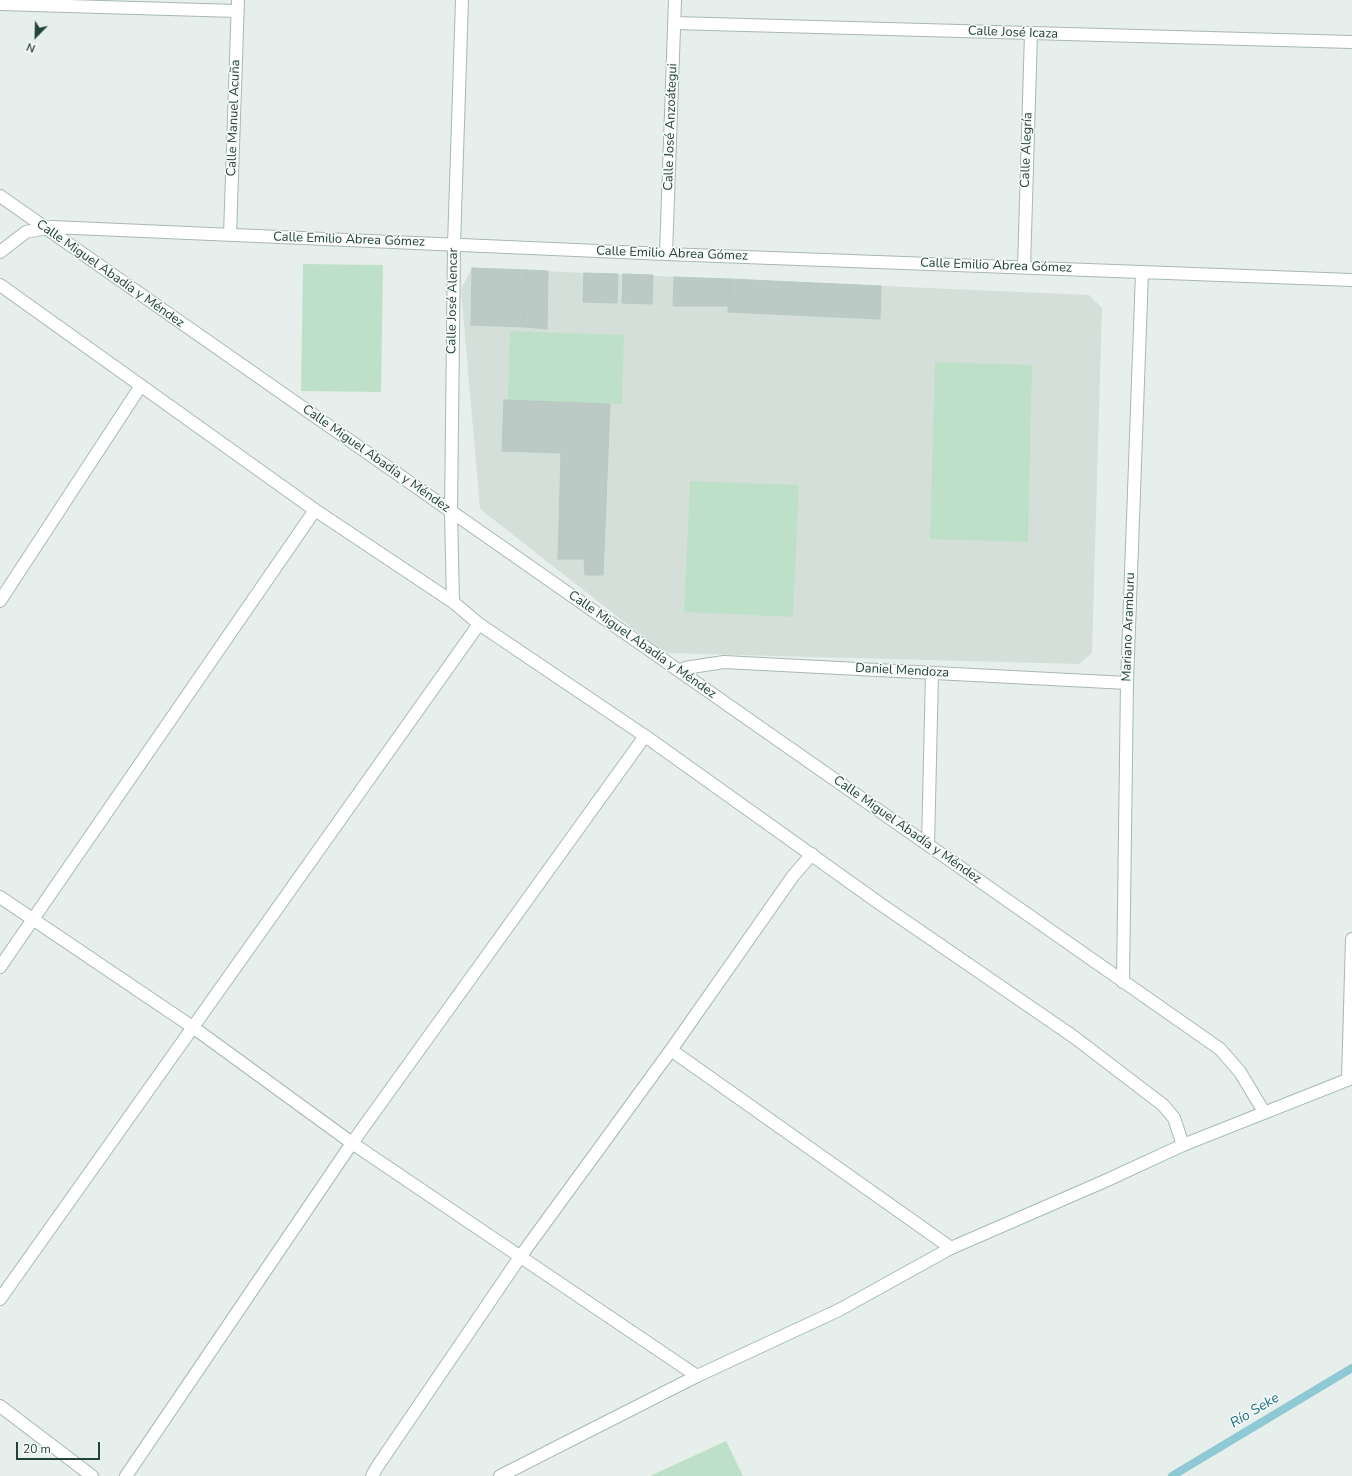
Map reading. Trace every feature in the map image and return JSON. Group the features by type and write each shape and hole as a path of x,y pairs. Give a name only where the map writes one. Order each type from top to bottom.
{"street":[{"name":"Calle José Alencar","path":"453,602 451,512 454,245 462,0"},
{"name":"Calle José Anzoátegui","path":"666,254 675,0"},
{"path":"0,4 238,6"},
{"name":"Calle Manuel Acuña","path":"230,235 238,6"},
{"name":"Calle José Icaza","path":"674,23 1352,42"},
{"name":"Calle Alegría","path":"1024,267 1031,33"},
{"name":"Calle Miguel Abadía y Méndez","path":"0,196 1220,1049 1240,1072 1264,1112"},
{"name":"Calle Emilio Abrea Gómez","path":"0,252 26,232 52,227 666,254 1352,280"},
{"name":"Mariano Aramburu","path":"1123,982 1126,683 1142,272"},
{"path":"0,285 140,387 315,510 453,602 479,624 645,736 879,903 1074,1037 1163,1105 1174,1118 1183,1145"},
{"path":"0,601 140,387"},
{"path":"0,967 315,510"},
{"path":"0,1299 194,1028 479,624"},
{"name":"Daniel Mendoza","path":"680,671 685,668 724,662 1126,683"},
{"path":"928,845 932,673"},
{"path":"126,1476 352,1143 645,736"},
{"path":"372,1476 520,1257 671,1050 793,876 812,854"},
{"path":"0,897 194,1028 352,1143 697,1376"},
{"path":"500,1476 697,1376 839,1310 951,1248 1105,1181 1183,1145 1350,1078 1352,939"},
{"path":"671,1050 951,1248"},
{"path":"0,1406 92,1476"}],"shaded area":[{"path":"472,268 1089,295 1102,308 1092,653 1079,664 664,653 480,509 461,289"}],"green space":[{"path":"303,264 383,265 381,392 301,391"},
{"path":"510,331 624,335 622,404 508,400"},
{"path":"935,362 1032,365 1028,542 930,539"},
{"path":"690,481 799,485 793,617 684,612"},
{"path":"726,1441 743,1476 650,1476"}],"building":[{"path":"472,268 527,270 524,327 471,325"},
{"path":"527,270 548,271 547,329 524,327"},
{"path":"584,273 618,274 617,303 583,302"},
{"path":"623,274 653,275 652,304 622,303"},
{"path":"674,277 729,279 728,306 673,306"},
{"path":"729,279 881,286 880,319 728,312"},
{"path":"504,400 610,404 603,575 585,575 584,559 558,559 561,453 502,451"}],"waterway":[{"name":"Río Seke","path":"1172,1476 1352,1368"}]}
